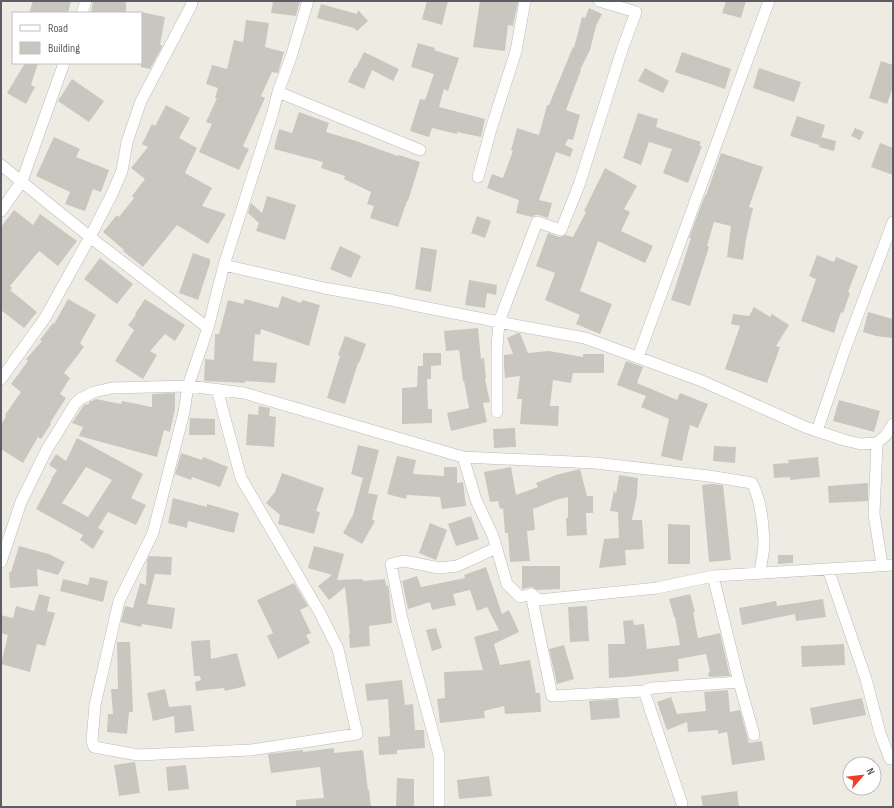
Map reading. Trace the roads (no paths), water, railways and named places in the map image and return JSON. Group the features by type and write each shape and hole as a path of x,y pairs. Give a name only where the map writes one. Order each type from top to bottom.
{"street":[{"path":"82,12 86,1"},
{"path":"1,379 45,318 112,194 122,172 127,142 141,101 191,6 192,1"},
{"path":"217,389 241,478 320,613 338,649 357,734 251,750 138,755 94,747 92,741 95,705 120,601 153,533 184,412 188,386 208,328 224,265 308,1"},
{"path":"478,177 491,129 516,51 525,1"},
{"path":"497,412 497,347 499,322 537,222 561,230 579,185 623,47 636,12 599,1"},
{"path":"638,357 769,1"},
{"path":"1,211 22,181 64,64"},
{"path":"278,92 420,150"},
{"path":"1,165 90,237 208,328"},
{"path":"817,431 845,349 893,222"},
{"path":"224,265 324,288 391,300 413,306 585,338 702,381 805,427 844,440 861,444 877,443 886,435 893,424"},
{"path":"1,562 24,496 46,451 74,404 80,399 94,392 112,388 188,386 244,393 463,457 595,463 709,476 752,483 756,491 760,508 764,543 760,573"},
{"path":"531,594 539,600 656,588 713,576 888,565 874,514 877,443"},
{"path":"463,457 476,500 492,536 508,584 520,597 531,594"},
{"path":"439,807 439,755 402,619 391,564 404,561 439,568 457,566 496,548"},
{"path":"828,569 866,679 880,733 890,758"},
{"path":"713,576 739,682 754,735"},
{"path":"531,594 552,696 644,691 652,688 739,682"},
{"path":"644,691 682,804"}]}
